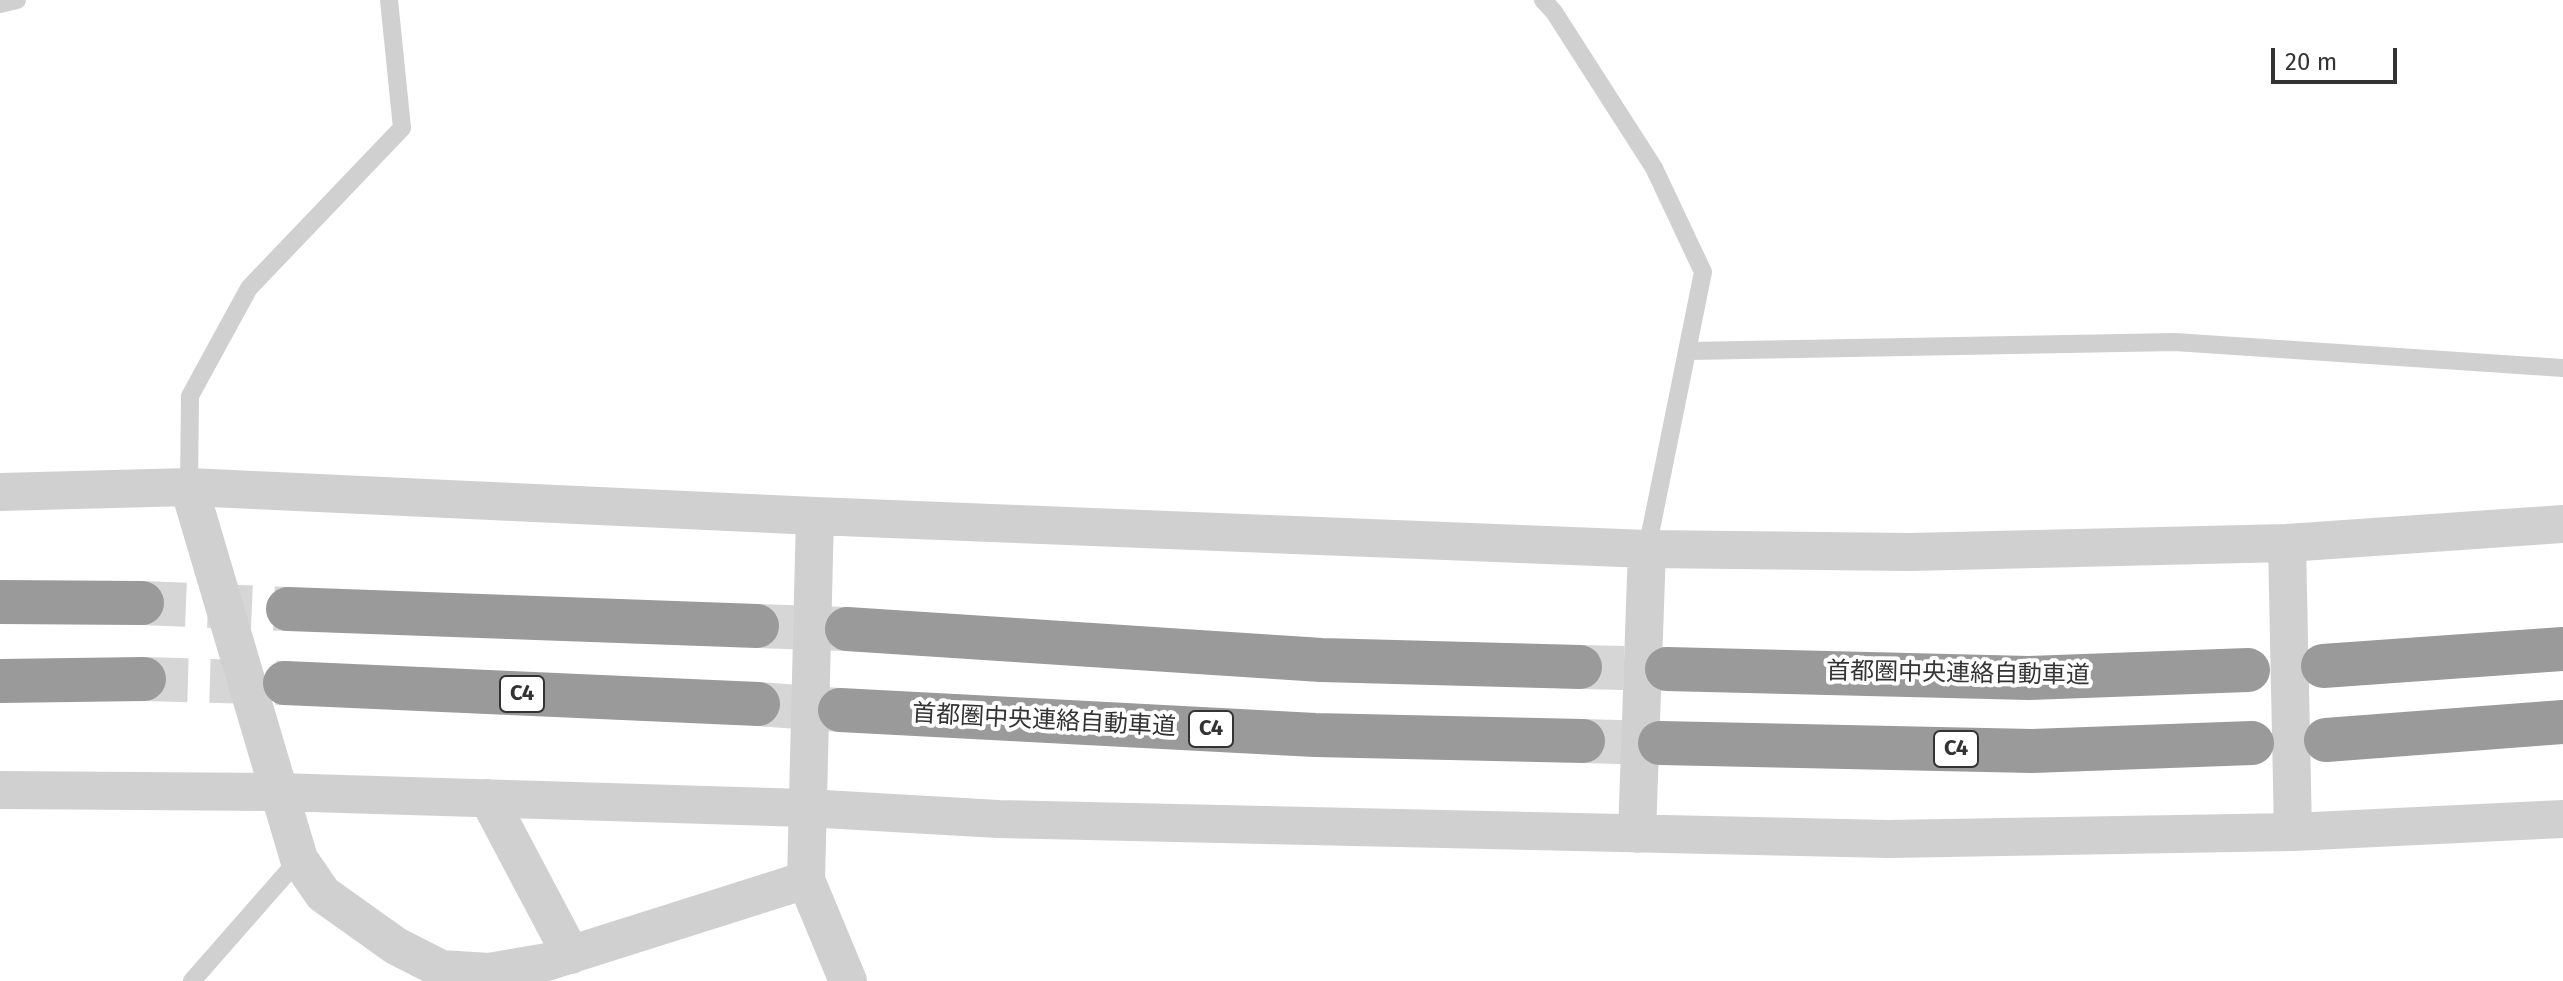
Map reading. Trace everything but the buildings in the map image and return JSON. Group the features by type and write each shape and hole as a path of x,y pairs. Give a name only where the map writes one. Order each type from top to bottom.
{"highway":[{"path":"0,602 142,603"},
{"path":"288,609 757,626"},
{"path":"847,629 1321,660 1580,667"},
{"path":"2323,666 2563,649"},
{"name":"首都圏中央連絡自動車道","path":"1667,669 2029,678 2248,670"},
{"path":"0,681 144,679"},
{"name":"C4","path":"285,683 758,704"},
{"name":"首都圏中央連絡自動車道","path":"840,710 1315,735 1583,741"},
{"path":"2326,740 2563,722"},
{"name":"C4","path":"1660,743 2032,751 2252,743"}],"street":[{"path":"0,492 189,487 1647,549 1910,552 2287,543 2563,524"},
{"path":"189,487 299,859 323,894 396,946 441,969 489,972 557,966 806,880"},
{"path":"815,516 806,880 848,981"},
{"path":"2287,543 2293,832"},
{"path":"1637,834 1647,549"},
{"path":"0,790 277,792 806,808 998,819 1888,839 2293,832 2563,819"},
{"path":"488,798 557,966"}],"lane":[{"path":"0,4 17,0"},
{"path":"189,487 190,396 249,288 402,128 389,0"},
{"path":"1543,0 1554,12 1654,168 1703,272 1647,549"},
{"path":"1689,351 2175,342 2563,368"},
{"path":"192,981 299,859"}],"tunnel":[{"path":"142,603 288,609"},
{"path":"757,626 847,629"},
{"path":"1580,667 1667,669"},
{"path":"144,679 285,683"},
{"path":"758,704 840,710"},
{"path":"1583,741 1660,743"}]}
